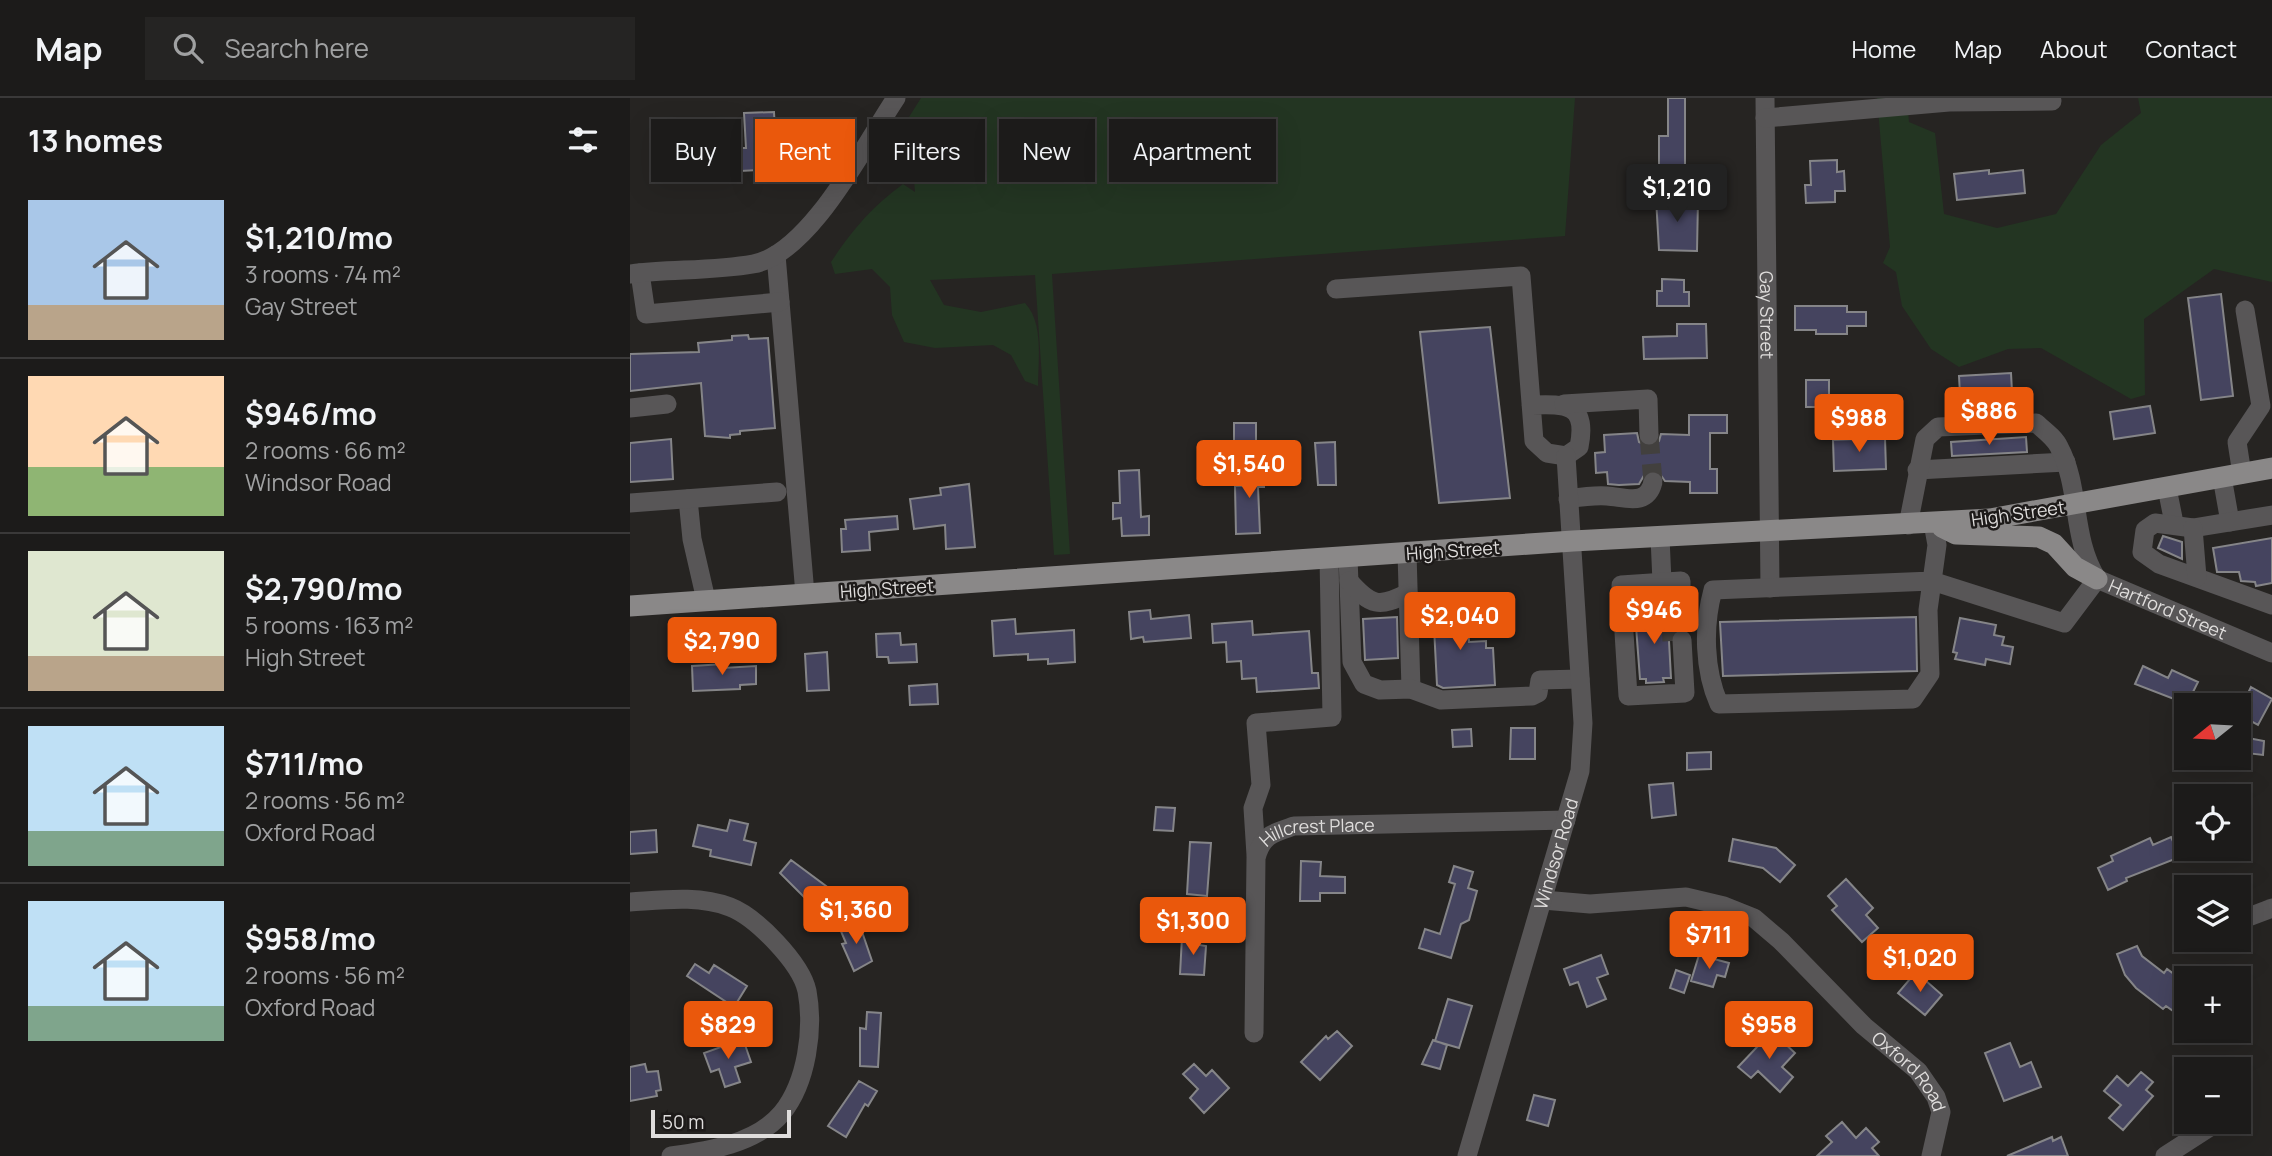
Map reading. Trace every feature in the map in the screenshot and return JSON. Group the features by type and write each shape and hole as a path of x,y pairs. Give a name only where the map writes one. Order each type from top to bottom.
{"main road":[{"name":"High Street","path":"630,606 1573,541 1990,519 2272,468"},
{"path":"1933,523 1956,534 2039,537 2054,544 2075,567 2097,579"}],"street":[{"path":"780,302 646,314 635,273 755,264 795,244 820,213 896,98"},
{"name":"Gay Street","path":"1765,98 1770,588"},
{"path":"1765,118 1948,102 2052,101"},
{"path":"776,255 805,594"},
{"path":"1336,289 1521,276 1534,441 1547,453 1566,456 1578,447 1582,430 1578,416 1564,404"},
{"path":"2230,522 2236,442 2261,407 2245,310"},
{"path":"1531,405 1648,399 1650,435"},
{"path":"630,408 667,404"},
{"path":"1908,525 1917,470 1925,439 1938,427 2036,423 2058,444 2066,462 1917,470"},
{"name":"Windsor Road","path":"1467,1156 1580,771 1583,723 1566,456"},
{"name":"Hartford Street","path":"2066,462 2082,550 2097,579 2272,653"},
{"path":"1568,499 1588,495 1612,496 1628,501 1642,498 1651,489 1653,482"},
{"path":"2167,488 2184,526 2197,577"},
{"path":"630,503 777,492"},
{"path":"688,499 692,539 706,600"},
{"path":"2272,515 2184,526 2155,523 2145,530 2142,552 2160,564 2272,606"},
{"path":"1933,523 1937,545 1931,581 1928,610 1930,674 1913,699 1719,704 1709,681 1707,610 1713,590 1931,581 2064,623 2097,579"},
{"path":"1660,537 1662,582"},
{"path":"1407,553 1411,690"},
{"path":"1338,557 1349,582 1356,672 1364,684 1380,690 1411,690 1441,700 1532,696 1538,693 1540,680 1580,679"},
{"path":"1256,858 1253,808 1261,785 1256,723 1332,717 1338,557"},
{"path":"1681,581 1681,593 1677,632 1685,693 1628,696 1621,585 1681,581"},
{"path":"1349,582 1369,601 1382,604 1408,593"},
{"path":"1681,593 1691,607 1695,669 1685,685"},
{"name":"Hillcrest Place","path":"1254,1032 1256,858 1260,842 1271,833 1294,826 1566,820"},
{"name":"Oxford Road","path":"1543,900 1590,904 1686,897 1724,906 1754,918 1781,941 1864,1026 1918,1071 1936,1097 1941,1112 1931,1156"},
{"path":"630,902 690,899 731,907 778,940 807,989 808,1035 802,1075 782,1113 750,1136 715,1150 671,1156"},
{"path":"2251,916 2272,908"},
{"path":"2165,1156 2199,1134"}],"green space":[{"path":"921,98 1575,98 1565,236 1052,274 1070,554 1054,555 1035,275 930,280 944,305 981,312 1025,303 1031,311 1037,331 1038,386 1025,381 1011,355 993,345 935,348 904,342 892,315 890,287 872,269 835,274 831,262 863,220 903,184 915,192 914,182 985,182 985,119 909,117"},
{"path":"1877,98 1907,98 1909,122 1935,133 1944,214 1997,228 2056,214 2101,145 2141,113 2138,98 2272,98 2272,282 2214,269 2144,319 2145,395 2131,399 2041,348 2008,349 1959,367 1931,349 1902,306 1896,272 1883,263 1890,247"}],"building":[{"path":"1668,98 1685,98 1685,165 1659,165 1659,136 1668,136"},
{"path":"774,112 774,119 755,119 755,170 741,171 741,148 746,148 744,113"},
{"path":"1837,160 1837,172 1844,171 1845,191 1835,191 1835,202 1806,203 1805,185 1811,185 1810,161"},
{"path":"1989,170 1989,174 2023,170 2025,193 1957,200 1954,174"},
{"path":"1656,198 1698,199 1697,251 1659,250"},
{"path":"1662,279 1684,280 1684,292 1689,292 1689,306 1657,306 1657,291 1662,291"},
{"path":"2221,294 2233,396 2201,400 2188,298"},
{"path":"1795,306 1847,306 1847,312 1866,312 1866,326 1847,326 1847,334 1816,334 1816,330 1795,330"},
{"path":"1677,324 1706,324 1707,358 1644,359 1643,337 1677,336"},
{"path":"1490,327 1510,498 1439,503 1420,332"},
{"path":"748,335 749,339 768,338 775,428 740,431 740,434 730,435 730,438 705,436 701,383 630,391 630,354 699,352 698,343 732,340 732,336"},
{"path":"2011,373 2013,410 1961,413 1959,376"},
{"path":"1806,380 1829,380 1829,407 1806,407"},
{"path":"2150,406 2155,433 2114,439 2110,412"},
{"path":"1689,415 1727,415 1727,433 1710,433 1710,469 1717,469 1717,493 1690,493 1690,482 1665,481 1657,470 1646,472 1639,484 1619,485 1608,484 1607,472 1596,473 1595,453 1605,452 1604,435 1637,433 1639,442 1650,447 1659,441 1661,434 1689,435"},
{"path":"1234,423 1256,423 1256,445 1234,444"},
{"path":"2026,437 2027,452 1952,456 1951,442"},
{"path":"1885,438 1886,469 1834,471 1833,440"},
{"path":"671,439 673,479 630,482 630,443"},
{"path":"1335,442 1336,485 1318,485 1315,443"},
{"path":"1264,463 1264,487 1258,487 1260,533 1236,534 1235,486 1244,486 1243,464"},
{"path":"1139,470 1141,517 1149,516 1149,535 1122,536 1121,518 1113,519 1113,503 1120,503 1119,471"},
{"path":"969,484 975,547 946,549 945,525 914,529 910,499 941,495 940,488"},
{"path":"897,516 898,529 869,532 870,550 842,552 841,529 846,529 845,520"},
{"path":"2163,536 2182,542 2182,559 2158,548"},
{"path":"2272,538 2272,583 2256,586 2255,582 2241,581 2239,572 2217,572 2213,548"},
{"path":"1467,606 1469,642 1486,641 1486,648 1493,648 1495,685 1443,688 1437,685 1433,608"},
{"path":"1150,610 1151,619 1189,615 1191,638 1144,642 1143,637 1131,639 1129,612"},
{"path":"1666,611 1667,624 1673,632 1669,641 1671,678 1663,678 1664,682 1646,683 1646,679 1640,679 1635,613"},
{"path":"1397,617 1398,658 1365,660 1363,619"},
{"path":"1916,617 1917,671 1723,676 1720,622"},
{"path":"1960,618 1996,625 1994,635 2004,637 2002,645 2013,647 2010,664 1986,659 1985,665 1955,659 1957,653 1953,652"},
{"path":"1015,619 1016,634 1074,630 1075,662 1048,664 1048,659 1028,660 1028,654 994,656 992,621"},
{"path":"1252,621 1253,635 1309,631 1312,673 1318,673 1319,688 1257,692 1256,678 1242,679 1241,661 1227,662 1226,642 1213,643 1212,624"},
{"path":"900,633 901,645 916,644 917,662 889,663 888,657 877,657 876,634"},
{"path":"827,652 829,690 807,691 805,654"},
{"path":"724,664 723,668 756,666 756,684 740,685 740,689 693,691 692,666"},
{"path":"2143,666 2168,678 2172,670 2198,682 2192,693 2174,693 2174,699 2135,684"},
{"path":"937,684 938,704 910,705 909,686"},
{"path":"2251,687 2272,699 2258,725 2251,721 2251,693 2248,693"},
{"path":"1511,728 1535,728 1535,759 1510,759"},
{"path":"1471,729 1472,746 1453,747 1452,730"},
{"path":"2251,739 2264,741 2263,755 2251,754"},
{"path":"1711,752 1711,769 1687,770 1687,753"},
{"path":"1673,783 1676,815 1652,818 1649,785"},
{"path":"1156,807 1175,808 1173,831 1154,830"},
{"path":"730,820 748,824 744,840 756,843 751,865 710,856 711,850 693,846 698,825 727,831"},
{"path":"656,830 657,852 630,854 630,832"},
{"path":"2171,837 2174,859 2126,878 2127,881 2108,890 2098,868 2113,861 2111,856 2150,838 2153,845"},
{"path":"1733,839 1776,848 1795,865 1780,882 1763,868 1729,861"},
{"path":"1190,842 1211,843 1207,896 1187,894"},
{"path":"791,860 834,892 818,911 780,873"},
{"path":"1301,861 1321,862 1320,876 1345,877 1345,893 1320,893 1320,901 1300,901"},
{"path":"1454,866 1473,872 1468,888 1477,891 1469,920 1461,924 1451,958 1419,948 1425,929 1440,934 1455,884 1449,882"},
{"path":"1846,879 1873,908 1866,915 1878,928 1862,942 1832,910 1837,906 1828,896"},
{"path":"858,920 872,961 854,971 842,944 846,943 840,929"},
{"path":"1925,936 1937,950 1925,961 1913,948"},
{"path":"1182,937 1200,938 1199,945 1206,946 1204,975 1180,974"},
{"path":"2137,946 2142,956 2164,973 2167,969 2174,974 2174,1012 2166,1006 2163,1009 2136,988 2125,975 2117,954"},
{"path":"1601,955 1608,974 1597,978 1606,999 1587,1007 1578,982 1570,985 1564,969"},
{"path":"1699,955 1729,963 1725,977 1717,975 1713,987 1691,981"},
{"path":"695,964 709,973 714,965 747,986 734,1007 687,976"},
{"path":"1676,970 1690,975 1684,993 1670,988"},
{"path":"1916,972 1942,995 1925,1015 1898,993"},
{"path":"1448,999 1472,1006 1459,1048 1435,1041"},
{"path":"867,1012 881,1013 878,1067 860,1066 860,1028 866,1029"},
{"path":"1763,1030 1777,1044 1781,1040 1795,1053 1782,1067 1793,1077 1780,1092 1758,1071 1751,1078 1738,1067 1758,1046 1753,1041"},
{"path":"1337,1031 1352,1046 1320,1080 1301,1062 1326,1036 1328,1039"},
{"path":"743,1039 751,1062 735,1067 740,1082 725,1087 719,1069 711,1072 704,1053"},
{"path":"1433,1040 1447,1045 1440,1069 1422,1064"},
{"path":"2010,1043 2020,1067 2031,1062 2041,1087 2004,1101 1985,1053"},
{"path":"645,1064 647,1072 658,1071 661,1090 656,1091 657,1096 630,1101 630,1067"},
{"path":"1194,1064 1206,1076 1212,1070 1229,1088 1204,1113 1190,1098 1198,1089 1183,1074"},
{"path":"2141,1072 2153,1082 2146,1090 2153,1096 2123,1130 2109,1118 2121,1105 2104,1091 2117,1076 2128,1086"},
{"path":"859,1081 877,1091 868,1106 865,1104 846,1137 828,1126"},
{"path":"1534,1095 1555,1100 1548,1126 1527,1120"},
{"path":"1842,1122 1856,1138 1866,1128 1879,1142 1872,1148 1879,1156 1817,1156 1832,1142 1826,1136"},
{"path":"2052,1137 2053,1141 2061,1137 2068,1156 2007,1156"}],"tunnel":[{"path":"1649,435 1653,482"},
{"path":"1671,623 1672,641"}]}
